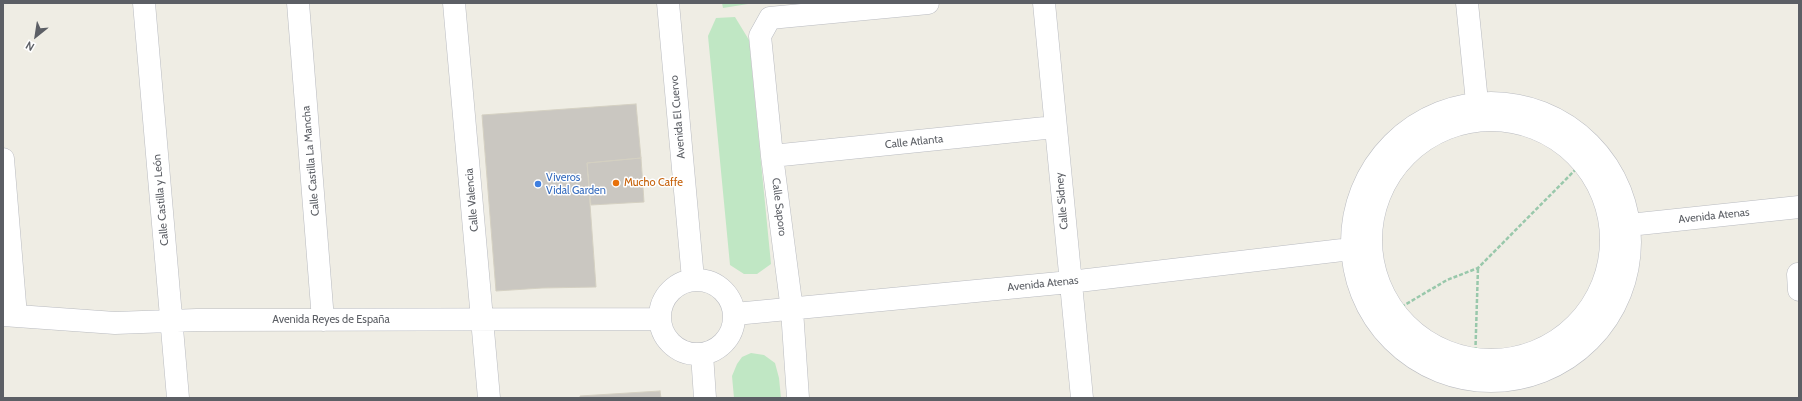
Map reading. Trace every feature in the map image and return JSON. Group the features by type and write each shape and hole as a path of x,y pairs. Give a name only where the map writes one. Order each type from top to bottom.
{"street":[{"name":"Calle Castilla y León","path":"144,3 178,398"},
{"name":"Calle Castilla La Mancha","path":"298,3 323,320"},
{"name":"Calle Valencia","path":"454,3 488,398"},
{"name":"Avenida El Cuervo","path":"668,3 693,280"},
{"name":"Calle Saporo","path":"798,398 792,310 772,156 760,36 770,18 928,3"},
{"name":"Calle Sidney","path":"1044,3 1082,398"},
{"path":"1467,3 1477,102"},
{"path":"1477,102 1511,104 1535,110 1565,123 1594,148 1618,184 1629,225 1629,261 1624,285 1614,307 1597,332 1578,351 1555,366 1532,375 1509,389 1442,372 1409,355 1387,335 1362,295 1351,249 1352,220 1356,201 1374,164 1399,135 1417,122 1446,109 1477,102"},
{"path":"1500,119 1530,126 1566,145 1584,160 1594,176 1610,214 1612,255 1601,291 1580,323 1550,346 1514,359 1475,362 1444,351 1416,334 1392,312 1379,285 1371,255 1371,224 1378,195 1393,168 1414,146 1440,130 1470,120 1500,119"},
{"name":"Calle Atlanta","path":"772,156 1056,128"},
{"path":"3,159 10,315"},
{"name":"Avenida Atenas","path":"1629,225 1799,207"},
{"name":"Avenida Atenas","path":"735,314 792,310 1070,282 1351,249"},
{"path":"705,280 716,285 729,297 735,314 734,325 730,336 722,345 713,351 702,354 690,353 679,349 669,341 663,331 660,320 660,308 672,289 682,282 705,280"},
{"name":"Avenida Reyes de España","path":"10,315 115,323 323,320 660,320"},
{"path":"702,354 705,398"}],"path":[{"path":"1392,312 1447,280 1478,268 1584,160"},
{"path":"1475,362 1478,268"}],"green space":[{"path":"722,3 754,3 723,8"},
{"path":"735,17 749,40 771,264 757,274 744,274 730,265 708,36 716,18"},
{"path":"751,353 764,355 775,363 779,378 781,398 734,398 732,376 742,357"}],"building":[{"name":"Viveros Vidal Garden","path":"636,104 641,158 587,163 596,287 496,291 482,115"},
{"name":"Mucho Caffe","path":"641,158 644,202 591,205 587,163"},
{"path":"660,391 661,398 580,398 580,396"}],"place":[{"name":"Mucho Caffe","path":"616,183"},
{"name":"Viveros Vidal Garden","path":"538,184"}]}
